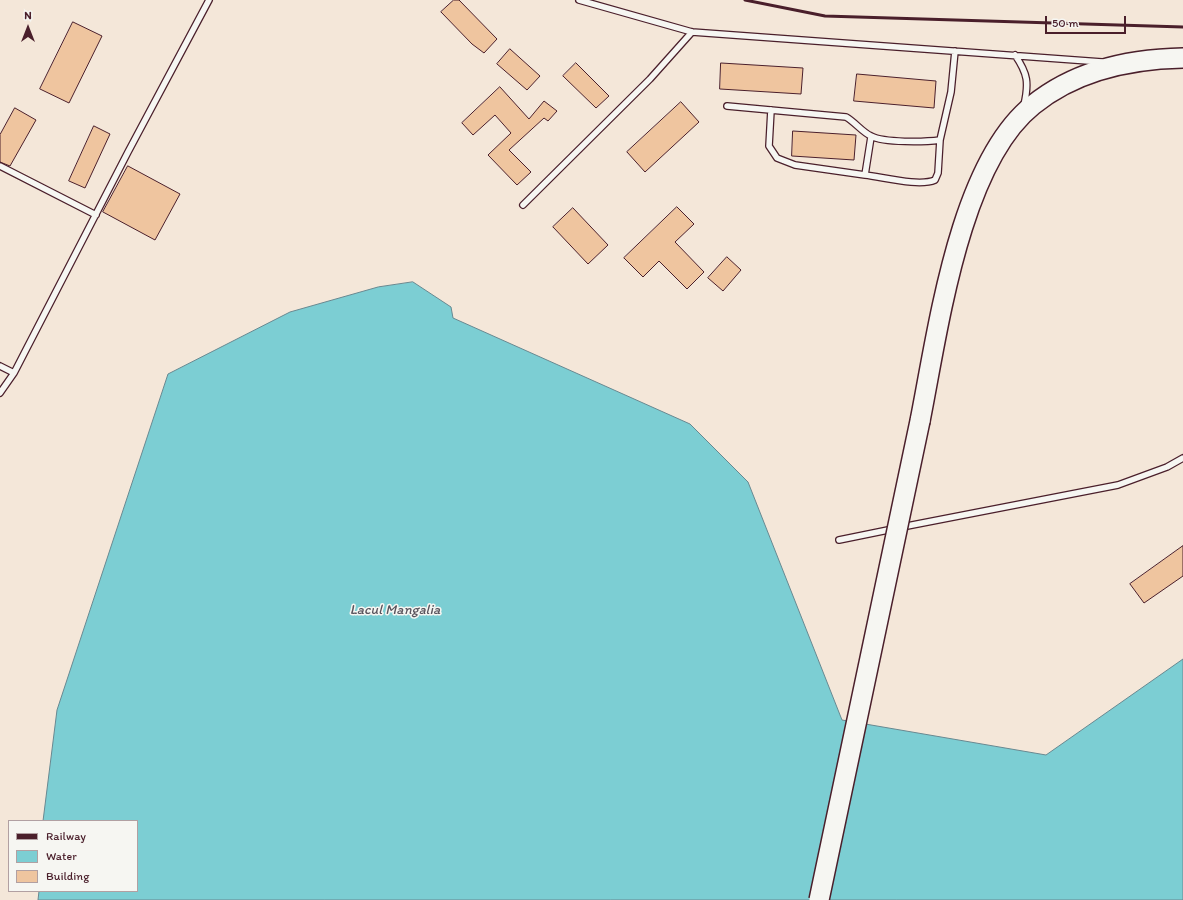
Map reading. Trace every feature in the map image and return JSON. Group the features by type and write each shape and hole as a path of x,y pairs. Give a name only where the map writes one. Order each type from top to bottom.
{"highway":[{"path":"819,900 920,421 943,303 968,212 978,183 990,159 1007,133 1022,115 1055,89 1088,73 1120,64 1154,59 1183,58"}],"lane":[{"path":"0,393 14,373 209,0"},
{"path":"580,0 692,32 876,47 1015,55 1120,64"},
{"path":"523,206 650,79 692,32"},
{"path":"771,110 769,146 777,158 795,165 917,182 930,182 935,180 938,173 940,140 951,92 955,51"},
{"path":"1015,55 1023,68 1028,86 1022,115"},
{"path":"727,106 846,117 871,137 906,141 940,140"},
{"path":"865,174 871,137"},
{"path":"0,166 96,215"},
{"path":"0,366 14,373"},
{"path":"838,540 1118,485 1167,467 1183,458"}],"water":[{"name":"Lacul Mangalia","path":"413,282 451,307 453,318 690,424 748,482 842,720 1046,755 1183,659 1183,900 38,900 39,892 138,892 138,820 43,820 57,710 168,374 290,312 378,287"}],"building":[{"path":"454,0 459,0 497,39 484,53 472,44 441,12"},
{"path":"73,22 102,36 69,103 40,89"},
{"path":"510,49 540,76 527,90 497,64"},
{"path":"576,63 609,96 596,108 563,76"},
{"path":"721,63 803,68 801,94 720,89"},
{"path":"857,74 936,81 934,108 854,101"},
{"path":"500,87 529,119 544,101 557,111 548,121 544,118 509,150 531,172 517,185 488,155 511,133 495,115 473,135 462,123"},
{"path":"681,102 699,122 645,172 627,152"},
{"path":"15,108 36,120 10,166 0,162 0,135"},
{"path":"94,126 110,134 85,188 69,181"},
{"path":"793,131 856,135 854,160 792,156"},
{"path":"128,166 180,194 155,240 103,212"},
{"path":"677,207 694,224 675,242 704,272 687,289 659,261 643,277 624,258"},
{"path":"573,208 608,245 588,264 553,227"},
{"path":"727,257 741,270 723,291 708,278"},
{"path":"1183,546 1183,576 1144,603 1130,584"}],"railway":[{"path":"745,0 825,16 1183,27"}]}
